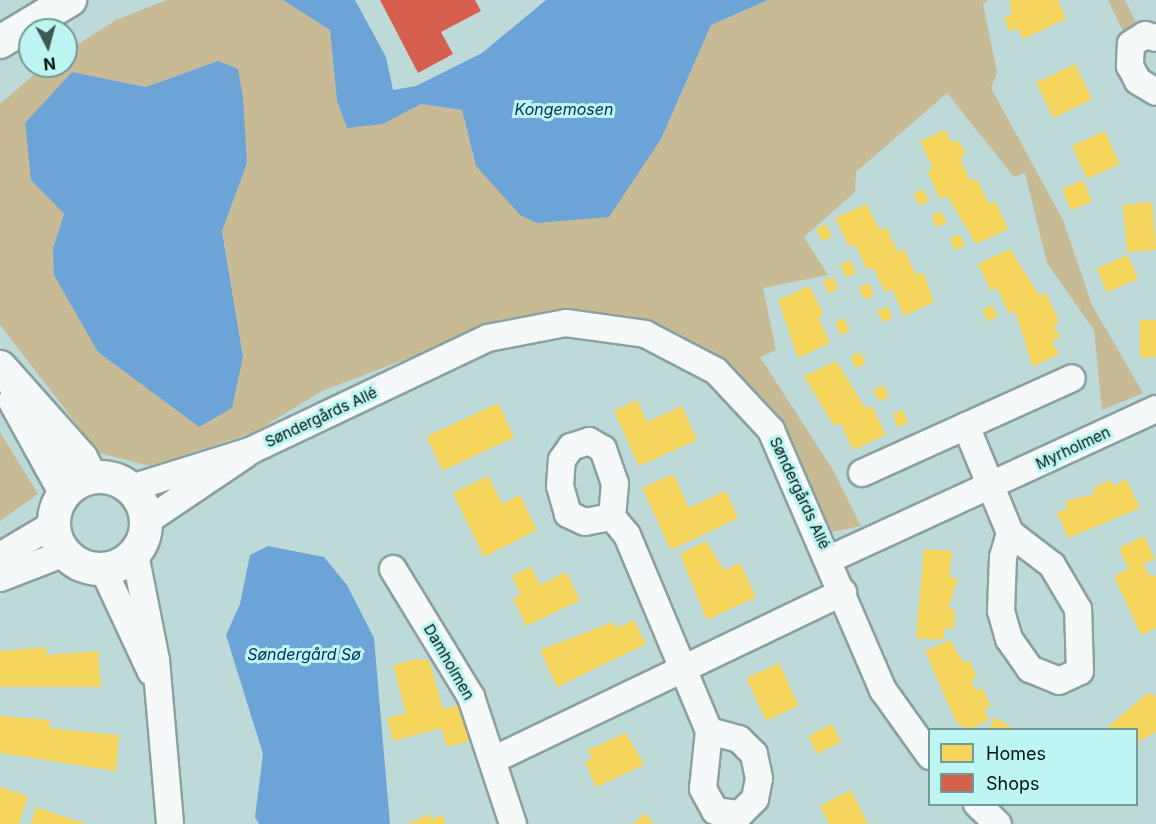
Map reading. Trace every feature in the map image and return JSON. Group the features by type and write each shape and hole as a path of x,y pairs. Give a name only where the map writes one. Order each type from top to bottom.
{"street":[{"path":"0,42 70,0"},
{"path":"1156,38 1146,35 1131,44 1130,66 1138,81 1156,92"},
{"name":"Søndergårds Allé","path":"131,488 250,451 488,338 556,324 606,325 682,349 746,398 771,430 830,559 883,690 928,753"},
{"path":"0,367 81,458 78,484 54,524 0,556"},
{"path":"0,374 78,484"},
{"path":"862,473 1072,378"},
{"name":"Myrholmen","path":"830,559 990,488 1156,409"},
{"path":"966,426 1010,533 1052,565 1078,609 1080,671 1059,681 1030,669 1009,639 1001,611 1003,557 1010,533"},
{"name":"Søndergårds Allé","path":"147,521 250,451"},
{"path":"78,484 115,479 131,488 147,521 135,554 155,677 170,824"},
{"path":"612,517 627,535 685,667 709,731"},
{"path":"54,524 65,553 82,566 103,569 135,554"},
{"path":"0,578 65,553"},
{"path":"103,569 144,664 155,677"},
{"name":"Damholmen","path":"393,570 471,697 495,759 513,824"},
{"path":"495,759 843,592"},
{"path":"979,806 998,824"}],"shaded area":[{"path":"167,0 283,0 330,30 337,101 383,124 421,104 462,110 476,166 661,139 711,25 768,0 988,0 983,4 997,72 991,88 1063,220 1092,305 1143,393 1102,410 1094,330 1047,263 1025,173 1014,177 947,93 856,172 855,192 804,237 828,275 763,288 776,350 760,357 833,470 861,526 831,532 763,398 718,356 644,323 567,311 480,331 322,391 255,432 150,466 99,453 0,325 0,104 30,78 70,78 31,180 64,214 53,248 98,352 199,427 243,357 222,230 247,163 218,61 146,87 78,73 78,44 116,20"},
{"path":"1108,0 1125,0 1139,29 1123,31"},
{"path":"0,432 38,494 0,521"}],"water":[{"name":"Kongemosen","path":"283,0 355,0 386,57 393,90 416,86 482,53 546,0 768,0 711,25 661,139 609,217 537,223 520,215 476,166 462,110 421,104 383,124 347,128 337,101 330,30"},
{"path":"218,61 238,69 243,98 247,163 222,231 243,357 232,408 199,427 98,352 54,275 53,248 64,214 31,180 25,123 66,78 78,78 78,73 146,87"},
{"name":"Søndergård Sø","path":"268,546 324,557 347,585 374,638 390,824 259,824 255,817 263,754 226,635 240,604 250,555"}],"building: Homes":[{"path":"1010,0 1058,0 1066,19 1023,39 1018,28 1010,32 1004,18 1011,15"},
{"path":"1075,64 1092,99 1053,118 1036,83"},
{"path":"945,130 952,143 959,140 966,155 960,158 970,181 977,179 989,204 995,201 1008,229 976,244 947,196 940,199 927,171 933,168 920,141"},
{"path":"1105,131 1120,164 1087,179 1072,146"},
{"path":"1083,180 1092,201 1071,210 1062,189"},
{"path":"923,189 929,200 920,206 913,194"},
{"path":"1152,202 1156,250 1127,252 1123,205"},
{"path":"866,204 880,230 886,227 898,252 904,249 916,275 923,272 934,302 904,316 892,289 885,292 873,267 867,270 855,244 849,247 835,218"},
{"path":"941,211 947,223 937,228 931,216"},
{"path":"826,224 832,237 822,241 816,229"},
{"path":"960,234 965,246 955,250 950,238"},
{"path":"1010,249 1040,296 1046,293 1059,322 1054,325 1060,337 1052,341 1059,354 1033,367 1015,311 1009,314 997,288 991,291 978,264"},
{"path":"1128,255 1138,279 1107,292 1097,268"},
{"path":"850,260 856,273 846,277 840,265"},
{"path":"833,277 838,289 828,293 823,281"},
{"path":"869,283 874,295 864,299 859,287"},
{"path":"809,286 824,314 818,317 830,343 798,358 778,300"},
{"path":"992,305 998,317 988,322 982,310"},
{"path":"887,306 893,318 883,323 877,311"},
{"path":"844,318 850,331 841,335 835,322"},
{"path":"1140,320 1156,320 1156,357 1140,357"},
{"path":"860,352 866,364 856,369 850,357"},
{"path":"836,361 866,409 872,406 886,435 853,450 841,423 834,426 804,376"},
{"path":"883,385 889,397 879,402 873,390"},
{"path":"637,400 647,422 682,406 697,440 639,466 614,411"},
{"path":"498,403 514,437 442,471 426,436"},
{"path":"903,410 908,423 898,427 893,414"},
{"path":"673,474 689,508 726,491 738,518 671,550 642,488"},
{"path":"488,476 502,504 520,495 537,530 484,557 453,493"},
{"path":"1126,479 1140,508 1068,538 1057,513 1068,508 1065,501 1095,494 1093,488 1110,480 1113,486"},
{"path":"1144,536 1155,559 1143,564 1149,575 1156,576 1156,628 1141,635 1114,576 1129,569 1119,548"},
{"path":"706,541 724,570 740,563 756,597 707,620 680,554"},
{"path":"924,549 952,551 949,577 958,578 948,609 955,609 954,629 945,628 943,640 916,638"},
{"path":"531,567 540,585 566,572 580,600 526,626 513,598 521,595 512,576"},
{"path":"634,620 646,644 557,687 540,650 613,622 616,628"},
{"path":"950,640 963,662 969,660 977,677 971,680 976,691 982,688 991,706 984,709 989,720 972,728 965,728 956,722 925,651"},
{"path":"46,647 47,655 98,651 101,687 0,687 0,651"},
{"path":"417,659 429,660 443,709 459,705 469,741 447,747 441,728 393,741 387,718 406,713 393,665"},
{"path":"779,663 799,706 766,721 746,678"},
{"path":"1148,693 1156,696 1156,732 1138,742 1138,728 1106,728"},
{"path":"0,716 50,720 49,728 119,735 116,771 0,753"},
{"path":"995,717 1012,728 989,728"},
{"path":"832,724 841,742 817,754 808,736"},
{"path":"626,733 644,765 596,787 585,762 592,759 588,750"},
{"path":"0,787 28,796 19,824 0,824"},
{"path":"851,790 868,824 829,824 820,806"},
{"path":"36,807 86,824 31,824"},
{"path":"645,813 654,824 633,824"},
{"path":"430,814 431,819 443,815 445,824 408,824"}],"building: Shops":[{"path":"380,0 475,0 481,11 441,32 453,54 418,73"}]}
